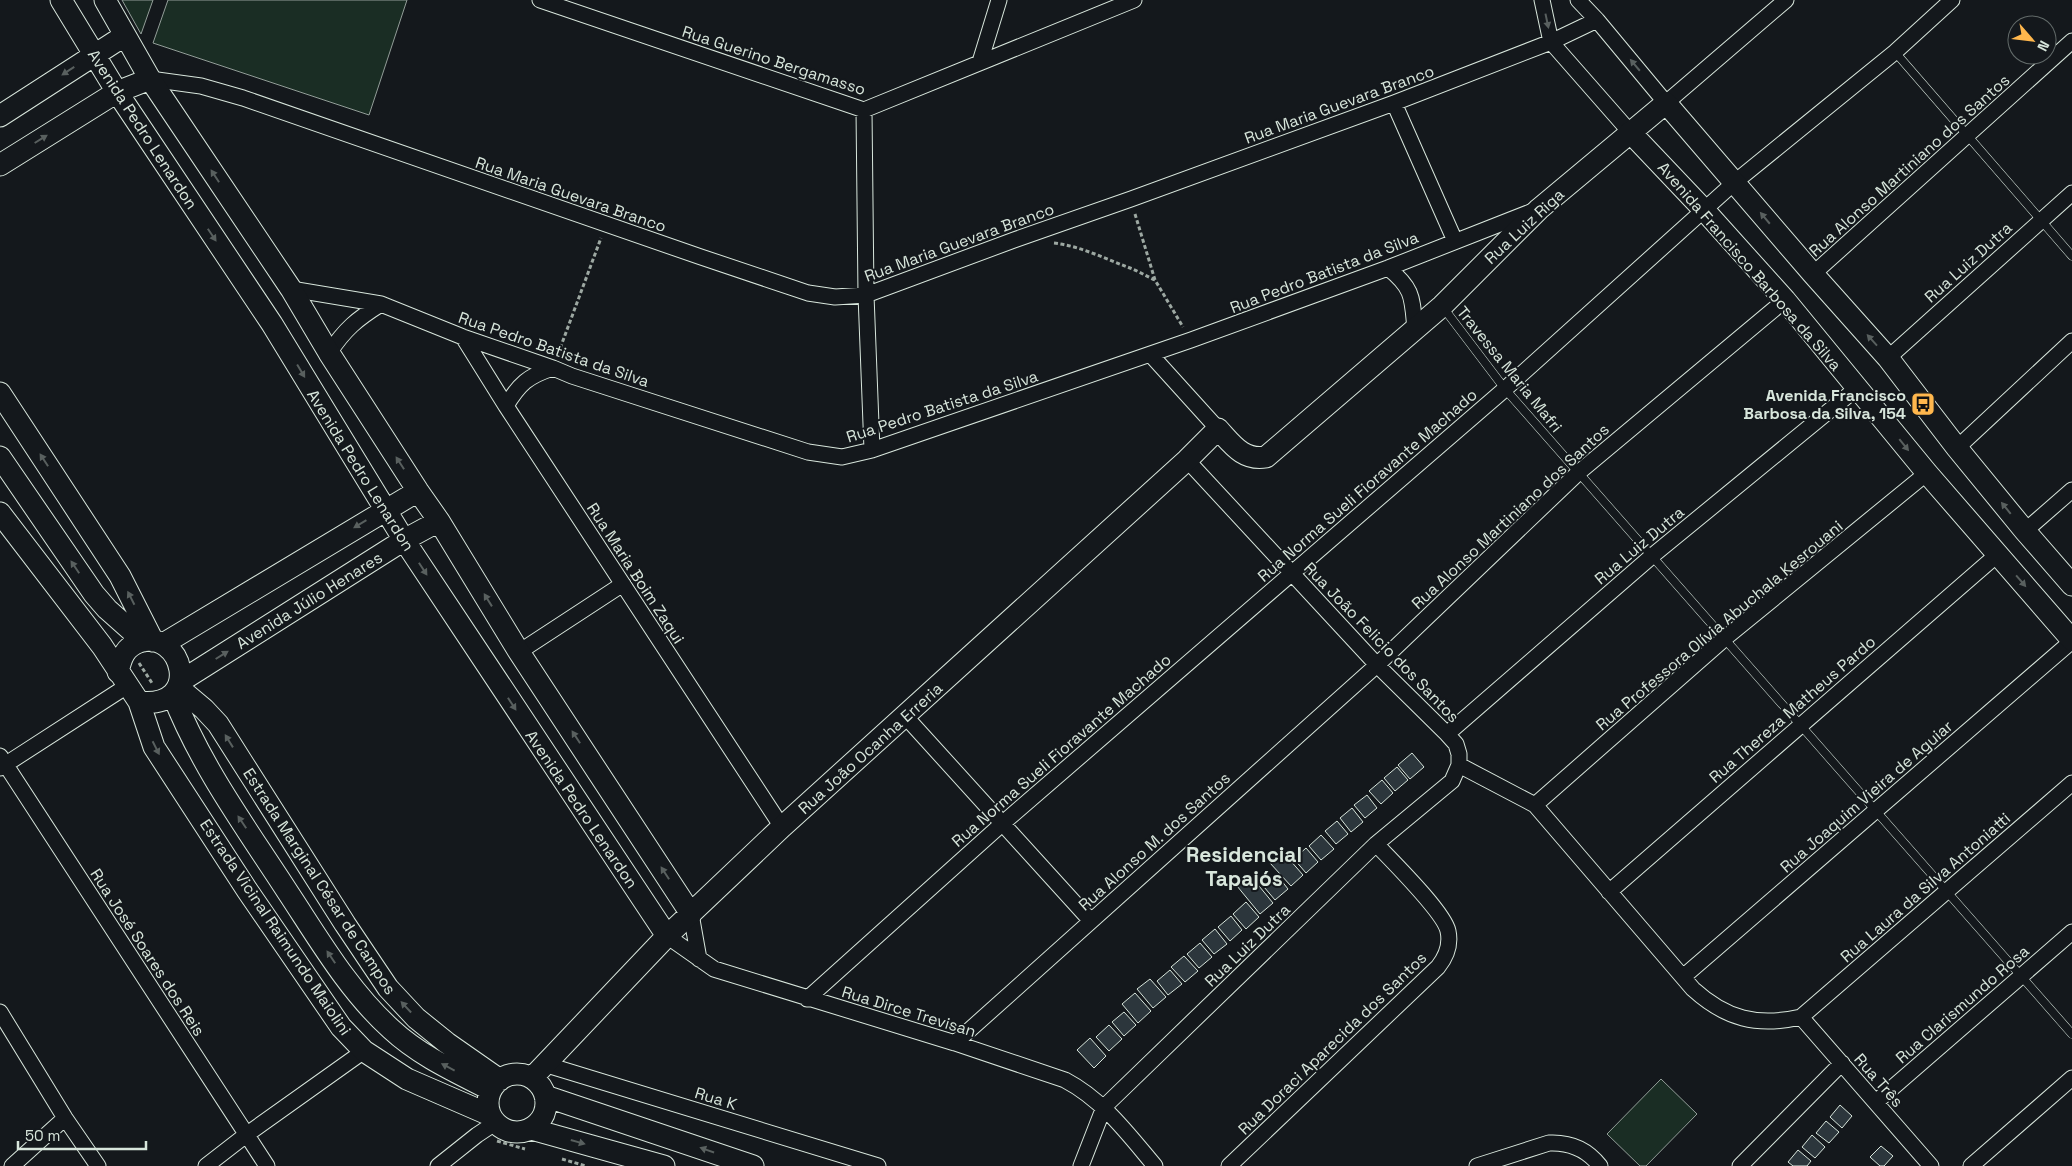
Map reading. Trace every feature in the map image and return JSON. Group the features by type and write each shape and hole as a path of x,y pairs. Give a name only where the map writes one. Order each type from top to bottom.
{"street":[{"name":"Avenida Pedro Lenardon","path":"61,0 117,92 272,324 384,510 667,936"},
{"name":"Avenida Pedro Lenardon","path":"105,0 150,79 292,289 329,353 439,521 519,652 691,914"},
{"path":"980,62 999,0"},
{"name":"Rua Guerino Bergamasso","path":"544,1 864,110 1134,0"},
{"name":"Avenida Francisco Barbosa da Silva","path":"1542,0 1551,42 1630,132 1705,211 1784,300 1928,473 2072,640"},
{"path":"1578,0 1813,274 1888,358 2024,531 2072,585"},
{"name":"Rua Luiz Riga","path":"1218,429 1240,453 1258,458 1266,457 1442,306 1539,209 1786,0"},
{"name":"Rua Norma Sueli Fioravante Machado","path":"807,999 1003,823 1505,389 1735,182 1896,52 1952,0"},
{"name":"Rua Maria Guevara Branco","path":"150,79 201,86 243,98 808,293 835,297 866,295 1131,199 1394,103 1551,42 1597,20"},
{"path":"0,116 124,36"},
{"name":"Rua Alonso Martiniano dos Santos","path":"1813,274 2072,41"},
{"path":"0,164 117,92 150,79"},
{"path":"1394,103 1455,242"},
{"path":"864,110 866,295 872,450"},
{"name":"Rua Luiz Dutra","path":"1888,358 2072,193"},
{"name":"Rua Pedro Batista da Silva","path":"292,289 381,304 463,337 572,376 808,452 842,457 872,450 1151,355 1388,268 1539,209"},
{"path":"1388,268 1401,278 1409,289 1412,300 1414,330"},
{"name":"Rua Alonso Martiniano dos Santos","path":"1377,665 1578,473 1784,300"},
{"path":"329,353 342,333 356,320 381,304"},
{"name":"Rua Maria Boim Zaqui","path":"463,337 506,406 782,828"},
{"path":"1957,448 2072,341"},
{"path":"1151,355 1218,429"},
{"path":"506,406 523,383 534,374 553,368"},
{"name":"Rua Luiz Dutra","path":"1447,734 1652,556 1858,388"},
{"path":"0,393 120,576 153,642"},
{"name":"Rua João Ocanha Erreria","path":"538,1071 667,936 904,716 1187,460 1218,429"},
{"path":"0,457 107,610 153,642 171,651 177,659 177,688 153,704 139,702 102,646 0,513"},
{"name":"Rua João Felicio dos Santos","path":"1187,460 1377,665 1456,744 1459,754 1459,765"},
{"name":"Rua Professora Olívia Abuchala Kesrouani","path":"1535,806 1724,639 1928,473"},
{"path":"123,679 122,658 128,648 153,642 418,490"},
{"path":"2024,531 2072,490"},
{"name":"Avenida Júlio Henares","path":"177,688 404,540 439,521"},
{"name":"Rua Thereza Matheus Pardo","path":"1609,892 1998,554"},
{"path":"519,652 623,584"},
{"name":"Rua Joaquim Vieira de Aguiar","path":"1683,978 2072,640"},
{"name":"Rua Alonso M. dos Santos","path":"955,1043 1377,665"},
{"path":"2,763 123,679"},
{"name":"Estrada Vicinal Raimundo Maiolini","path":"177,688 186,727 218,786 338,968 365,1003 391,1030 417,1051 495,1085"},
{"name":"Estrada Marginal César de Campos","path":"177,688 204,709 218,724 345,924 388,988 424,1024 495,1085"},
{"name":"Estrada Vicinal Raimundo Maiolini","path":"139,702 154,747 247,890 341,1027 364,1052 407,1079 493,1119"},
{"path":"904,716 1091,921"},
{"name":"Rua José Soares dos Reis","path":"2,763 267,1166"},
{"path":"1459,765 1535,806 1683,978 1706,1000 1735,1016 1768,1022 1801,1017"},
{"name":"Rua Luiz Dutra","path":"1081,1166 1104,1107 1376,844 1452,781 1459,765"},
{"name":"Rua Laura da Silva Antoniatti","path":"1801,1017 2072,783"},
{"name":"Rua Doraci Aparecida dos Santos","path":"1229,1166 1438,968 1445,957 1449,939 1447,926 1441,915 1376,844"},
{"path":"691,914 699,959"},
{"name":"Rua Clarismundo Rosa","path":"1876,1102 2072,932"},
{"name":"Rua Dirce Trevisan","path":"667,936 714,969 955,1043 1065,1080 1080,1088 1104,1107 1155,1166"},
{"path":"0,1013 65,1118 98,1166"},
{"name":"Rua Três","path":"1801,1017 1930,1166"},
{"path":"206,1166 246,1135 364,1052"},
{"path":"1740,1166 1842,1063"},
{"path":"531,1129 540,1120 546,1109 545,1096 540,1086 538,1071 510,1075 495,1085 488,1099 493,1119 506,1130 518,1132 531,1129 664,1166"},
{"name":"Rua K","path":"538,1071 878,1166"},
{"path":"1971,1166 2072,1078"},
{"path":"545,1096 754,1166"},
{"path":"12,1166 65,1118"},
{"path":"438,1166 493,1119"},
{"path":"1477,1166 1549,1143 1568,1144 1585,1151 1600,1166"}],"lane":[{"path":"1896,52 2072,256"},
{"name":"Travessa Maria Mafri","path":"1442,306 1505,389 2072,1034"}],"path":[{"path":"1131,199 1155,280 1191,340"},
{"path":"553,368 607,224"},
{"path":"1054,243 1087,251 1132,268 1141,275 1155,280"}],"green space":[{"path":"122,0 153,0 141,34"},
{"path":"168,0 407,0 369,115 153,43"},
{"path":"1661,1079 1697,1114 1646,1166 1640,1166 1607,1134"}],"building":[{"path":"1412,753 1424,767 1410,779 1398,765"},
{"path":"1397,767 1408,780 1395,791 1384,778"},
{"path":"1382,780 1393,793 1381,804 1369,791"},
{"path":"1367,795 1377,808 1365,818 1354,805"},
{"path":"1352,808 1363,822 1351,832 1340,818"},
{"path":"1337,821 1348,834 1336,844 1325,831"},
{"path":"1321,835 1334,849 1321,860 1309,846"},
{"path":"1306,848 1318,862 1306,873 1294,859"},
{"path":"1282,851 1303,875 1291,886 1270,863"},
{"path":"1250,875 1273,903 1260,914 1237,886"},
{"path":"1277,875 1288,889 1275,900 1264,887"},
{"path":"1246,902 1259,917 1246,929 1233,914"},
{"path":"1231,916 1242,930 1230,941 1218,927"},
{"path":"1215,929 1227,944 1214,954 1202,940"},
{"path":"1200,943 1212,957 1199,968 1187,954"},
{"path":"1184,956 1198,971 1185,982 1171,967"},
{"path":"1170,970 1182,984 1168,995 1157,981"},
{"path":"1150,979 1166,997 1153,1008 1137,989"},
{"path":"1135,993 1151,1011 1138,1023 1122,1004"},
{"path":"1124,1012 1136,1025 1124,1036 1112,1022"},
{"path":"1109,1025 1122,1039 1109,1051 1096,1037"},
{"path":"1090,1038 1106,1056 1094,1068 1077,1050"},
{"path":"1840,1105 1852,1116 1842,1128 1830,1117"},
{"path":"1826,1121 1839,1132 1829,1143 1816,1133"},
{"path":"1812,1135 1825,1147 1815,1158 1802,1147"},
{"path":"1881,1146 1893,1156 1884,1166 1880,1166 1870,1157"},
{"path":"1798,1150 1811,1161 1807,1166 1793,1166 1788,1162"}],"place":[{"name":"Avenida Francisco Barbosa da Silva, 154","path":"1923,404"}],"district":[{"name":"Residencial Tapajós","path":"1244,867"}]}
